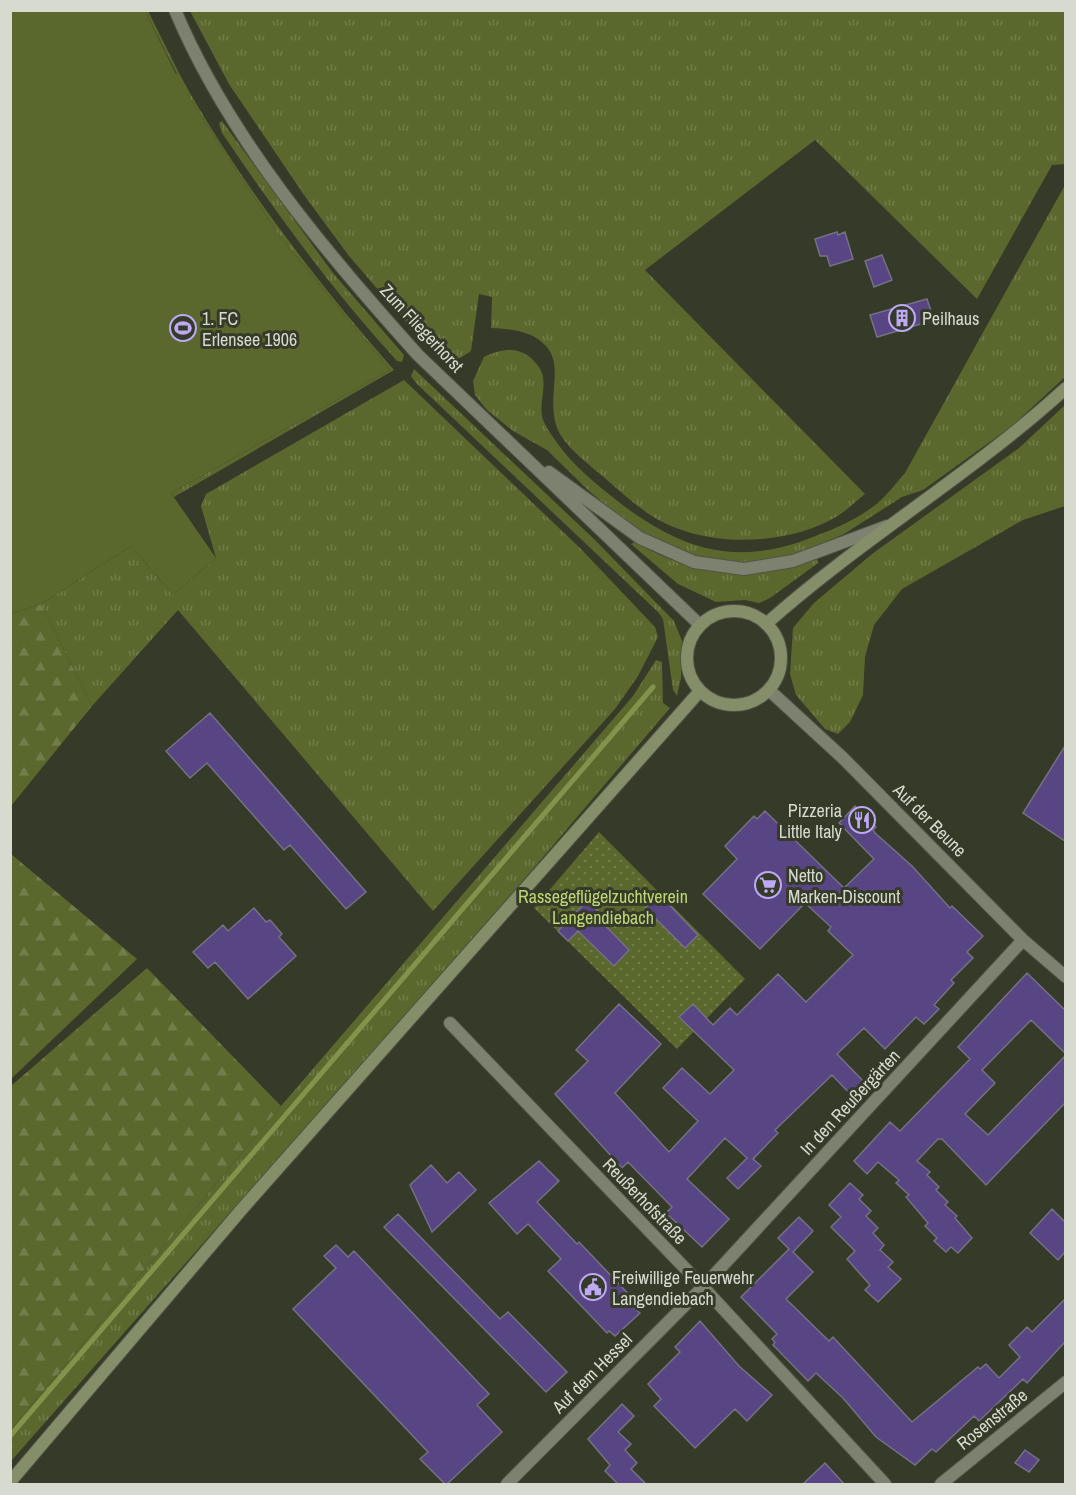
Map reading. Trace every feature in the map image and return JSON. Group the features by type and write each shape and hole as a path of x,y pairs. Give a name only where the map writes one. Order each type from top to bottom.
{"main road":[{"path":"766,624 804,590 1018,432 1065,388"},
{"path":"733,611 754,615 766,624 775,635 780,649 777,678 769,690 757,699 735,705 712,700 700,691 692,679 687,658 691,637 700,625 712,616 733,611"},
{"path":"10,1482 242,1209 700,691"}],"street":[{"name":"Zum Fliegerhorst","path":"175,10 204,72 256,154 340,265 418,355 700,625"},
{"path":"516,449 640,538 694,562 744,569 793,561 897,522"},
{"name":"Auf der Beune","path":"769,690 844,759 1023,940 1065,977"},
{"name":"In den Reußergärten","path":"703,1287 1023,940"},
{"name":"Reußerhofstraße","path":"450,1023 703,1287 885,1485"},
{"name":"Auf dem Hessel","path":"507,1485 703,1287"},
{"name":"Rosenstraße","path":"940,1485 1065,1382"}],"green space":[{"name":"1. FC Erlensee 1906","path":"10,11 145,11 176,74 179,73 190,93 187,94 277,233 390,370 171,493 216,558 173,595 131,546 41,604 11,614"},
{"path":"145,11 148,11 179,73 177,74"},
{"path":"190,11 1065,11 1065,164 1052,165 977,299 815,140 645,270 865,494 836,517 816,527 793,534 744,540 695,534 672,526 640,508 569,446 555,422 553,398 555,375 552,355 546,346 528,334 491,328 492,297 479,294 471,351 460,358 448,359 427,345 349,256 304,195 229,84"},
{"path":"190,93 212,130 285,236 394,370 174,497 171,493 390,370 277,233 187,94"},
{"path":"222,121 333,273 404,355 402,362 397,361 373,334 305,250 222,133 219,123"},
{"path":"1065,185 1065,377 1012,426 923,490 902,497 844,534 792,556 744,564 695,559 643,536 589,491 547,450 513,431 487,410 475,395 473,381 484,357 507,350 521,352 533,360 542,373 544,385 541,410 543,419 561,449 594,481 643,519 689,543 736,552 760,551 786,546 813,537 845,524 867,511 882,499 905,473"},
{"path":"414,369 594,539 674,621 682,641 681,678 677,696 673,690 663,619 658,612 417,384 411,376"},
{"path":"404,380 581,549 655,627 658,637 638,676 615,709 433,911 178,610 92,706 41,604 131,546 173,595 216,558 201,506 206,494"},
{"path":"1065,405 1065,506 1023,520 902,589 874,625 865,657 863,695 850,722 838,734 825,729 796,695 790,674 793,628 814,603 872,554 1019,448"},
{"path":"635,542 679,562 724,572 771,571 817,559 818,563 770,598 759,603 745,600 716,602 678,584 631,544"},
{"path":"41,604 92,706 11,806 11,614"},
{"path":"656,660 662,662 663,703 670,708 521,883 11,1461 11,1430 281,1106 633,696"},
{"name":"Rassegeflügelzuchtverein Langendiebach","path":"599,832 745,979 677,1049 534,908"},
{"path":"11,854 137,959 11,1079"},
{"path":"147,968 281,1106 11,1430 11,1086"}],"building":[{"path":"837,232 838,235 845,232 853,259 830,266 827,256 820,256 815,239"},
{"path":"882,255 892,280 874,287 865,261"},
{"name":"Peilhaus","path":"927,299 934,320 877,337 870,315"},
{"path":"210,713 366,892 346,909 290,845 284,850 207,763 190,778 166,751"},
{"path":"1065,746 1065,841 1023,813"},
{"path":"855,806 876,827 873,830 875,833 912,866 950,908 952,906 983,936 967,952 973,958 951,980 954,983 934,1005 939,1009 924,1024 916,1017 885,1049 864,1028 837,1054 868,1086 855,1099 832,1075 775,1130 778,1133 753,1159 761,1166 738,1189 727,1178 747,1158 725,1138 687,1179 729,1219 702,1247 666,1213 672,1207 628,1162 622,1168 555,1094 588,1061 576,1050 619,1004 661,1044 615,1093 669,1152 698,1121 663,1088 682,1068 710,1094 734,1070 679,1017 693,1004 713,1025 730,1008 737,1015 778,974 806,1002 853,955 828,931 831,927 805,903 760,949 703,894 737,859 725,846 754,816 757,819 765,811 844,888 874,859 839,823"},
{"path":"659,894 698,935 685,948 645,908"},
{"path":"587,901 598,911 595,915 629,950 614,966 578,931 568,941 558,931"},
{"path":"254,908 266,922 270,920 282,934 279,937 296,956 248,999 215,962 208,968 193,952 223,925 228,931"},
{"path":"1027,973 1065,1010 1065,1053 1031,1020 982,1070 995,1083 965,1114 988,1135 1065,1056 1065,1103 986,1185 942,1139 938,1139 917,1161 930,1172 927,1175 939,1187 936,1190 948,1202 945,1205 957,1216 955,1218 972,1238 958,1253 951,1247 946,1252 934,1241 937,1238 925,1226 928,1223 906,1197 909,1195 896,1183 899,1180 878,1162 867,1174 854,1161 890,1122 900,1131 970,1059 958,1047"},
{"path":"539,1161 559,1181 537,1202 638,1304 634,1308 640,1313 615,1336 609,1331 607,1333 548,1271 561,1259 528,1224 517,1234 489,1203"},
{"path":"431,1165 447,1183 459,1172 476,1190 432,1232 410,1185"},
{"path":"850,1183 863,1195 859,1199 871,1211 866,1216 878,1228 873,1233 884,1245 880,1250 893,1262 888,1267 901,1279 878,1302 865,1290 870,1285 847,1259 855,1251 831,1227 841,1217 829,1205"},
{"path":"1052,1209 1065,1222 1065,1252 1058,1260 1030,1233"},
{"path":"398,1214 500,1319 508,1312 567,1372 546,1392 384,1227"},
{"path":"799,1217 813,1231 793,1252 813,1272 786,1299 829,1341 833,1337 912,1422 978,1367 980,1369 986,1364 999,1378 1020,1357 1009,1345 1027,1327 1032,1332 1065,1299 1065,1342 1027,1383 1023,1379 979,1421 974,1416 936,1452 932,1449 915,1465 876,1437 843,1398 816,1373 808,1381 773,1345 775,1342 772,1339 777,1334 741,1297 789,1249 778,1238"},
{"path":"336,1245 348,1257 354,1251 489,1394 477,1405 502,1432 446,1485 420,1459 428,1452 293,1309 336,1268 324,1256"},
{"path":"700,1321 739,1366 772,1395 747,1421 735,1409 695,1448 654,1406 661,1399 648,1384 680,1352 675,1347"},
{"path":"622,1404 634,1416 618,1432 631,1444 625,1450 637,1463 631,1469 647,1485 619,1485 605,1471 610,1465 588,1439"},
{"path":"1025,1450 1039,1460 1029,1472 1015,1463"},
{"path":"825,1463 845,1485 802,1485"}],"waterway":[{"path":"10,1436 653,687"}],"place":[{"name":"Peilhaus","path":"902,318"},
{"name":"1. FC Erlensee 1906","path":"183,328"},
{"name":"Pizzeria Little Italy","path":"862,820"},
{"name":"Netto Marken-Discount","path":"768,885"},
{"name":"Freiwillige Feuerwehr Langendiebach","path":"593,1287"}]}
